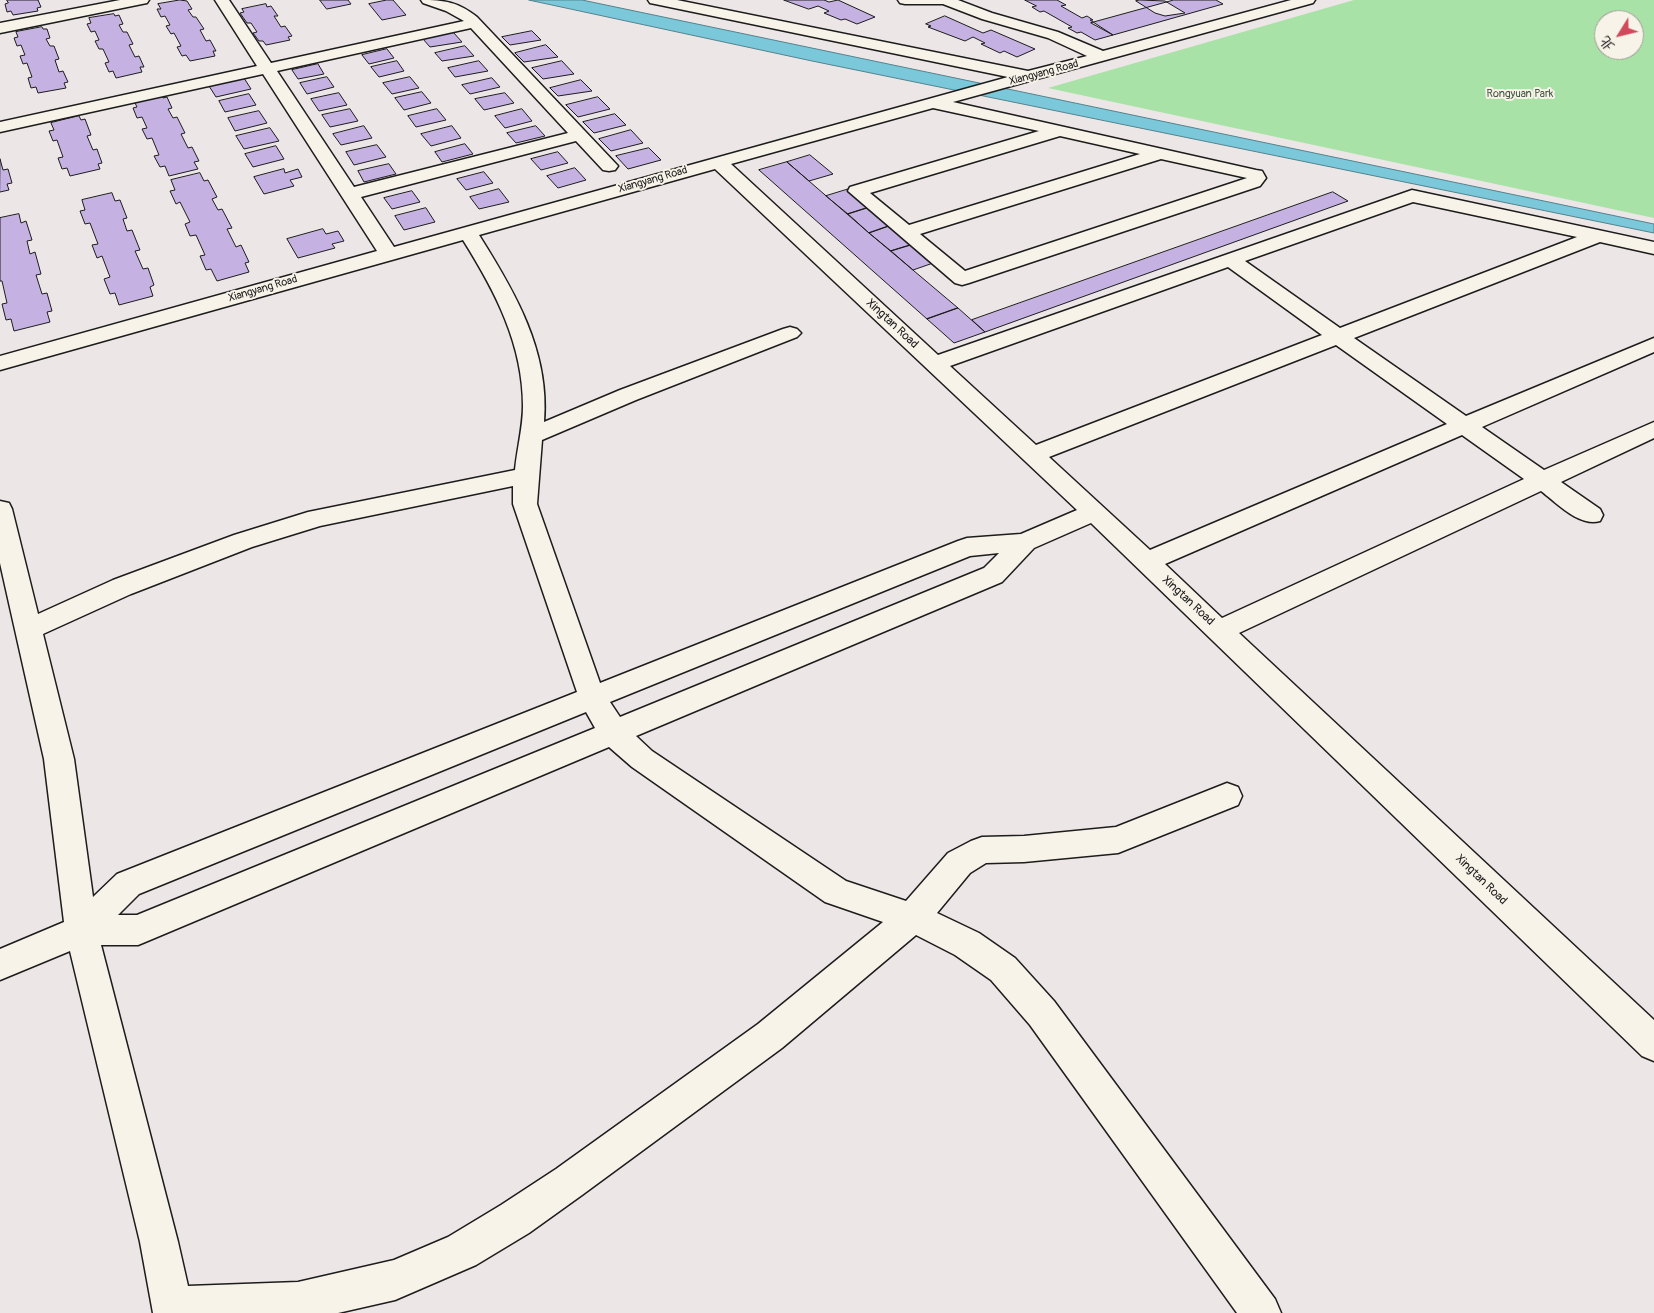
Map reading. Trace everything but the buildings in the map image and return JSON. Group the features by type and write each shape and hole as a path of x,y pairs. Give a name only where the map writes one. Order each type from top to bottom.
{"street":[{"path":"0,28 142,0"},
{"path":"222,0 389,254"},
{"path":"428,0 461,11 474,22 609,166"},
{"path":"655,0 1031,76"},
{"path":"904,0 945,0 987,16 1053,35 1102,57"},
{"name":"Xiangyang Road","path":"0,362 1308,0"},
{"path":"1240,5 1255,14"},
{"path":"0,126 263,62 461,11"},
{"path":"134,82 263,62 474,22"},
{"path":"932,103 1058,131 1159,154 1256,175 1257,178 1254,182 962,279 858,190 1058,131"},
{"path":"350,194 580,135"},
{"path":"907,232 1159,154"},
{"name":"Xingtan Road","path":"718,162 1094,512 1654,1044"},
{"path":"934,364 1412,196 1654,248"},
{"path":"468,232 493,272 517,320 528,348 533,377 534,408 526,476 525,504 585,680 601,714 615,732 642,759 836,892 912,918 967,944 1004,969 1042,1013 1262,1313"},
{"path":"1032,455 1598,236"},
{"path":"1230,260 1591,515"},
{"path":"531,436 628,394 790,333"},
{"path":"1146,562 1654,344"},
{"path":"1218,631 1654,429"},
{"path":"28,630 122,587 243,541 317,518 526,476"},
{"path":"0,509 59,759 82,930 173,1310 298,1302 395,1280 462,1250 569,1182 770,1036 912,918 959,862 982,850 1024,849 1118,840 1227,796"},
{"path":"0,965 82,930 128,884 967,547 1025,542 1094,512"},
{"path":"82,930 138,930 993,575 1025,542"}],"green space":[{"name":"Rongyuan Park","path":"1354,0 1654,0 1654,218 1048,88"}],"water":[{"path":"529,0 582,0 1654,224 1654,233 812,61"}]}
